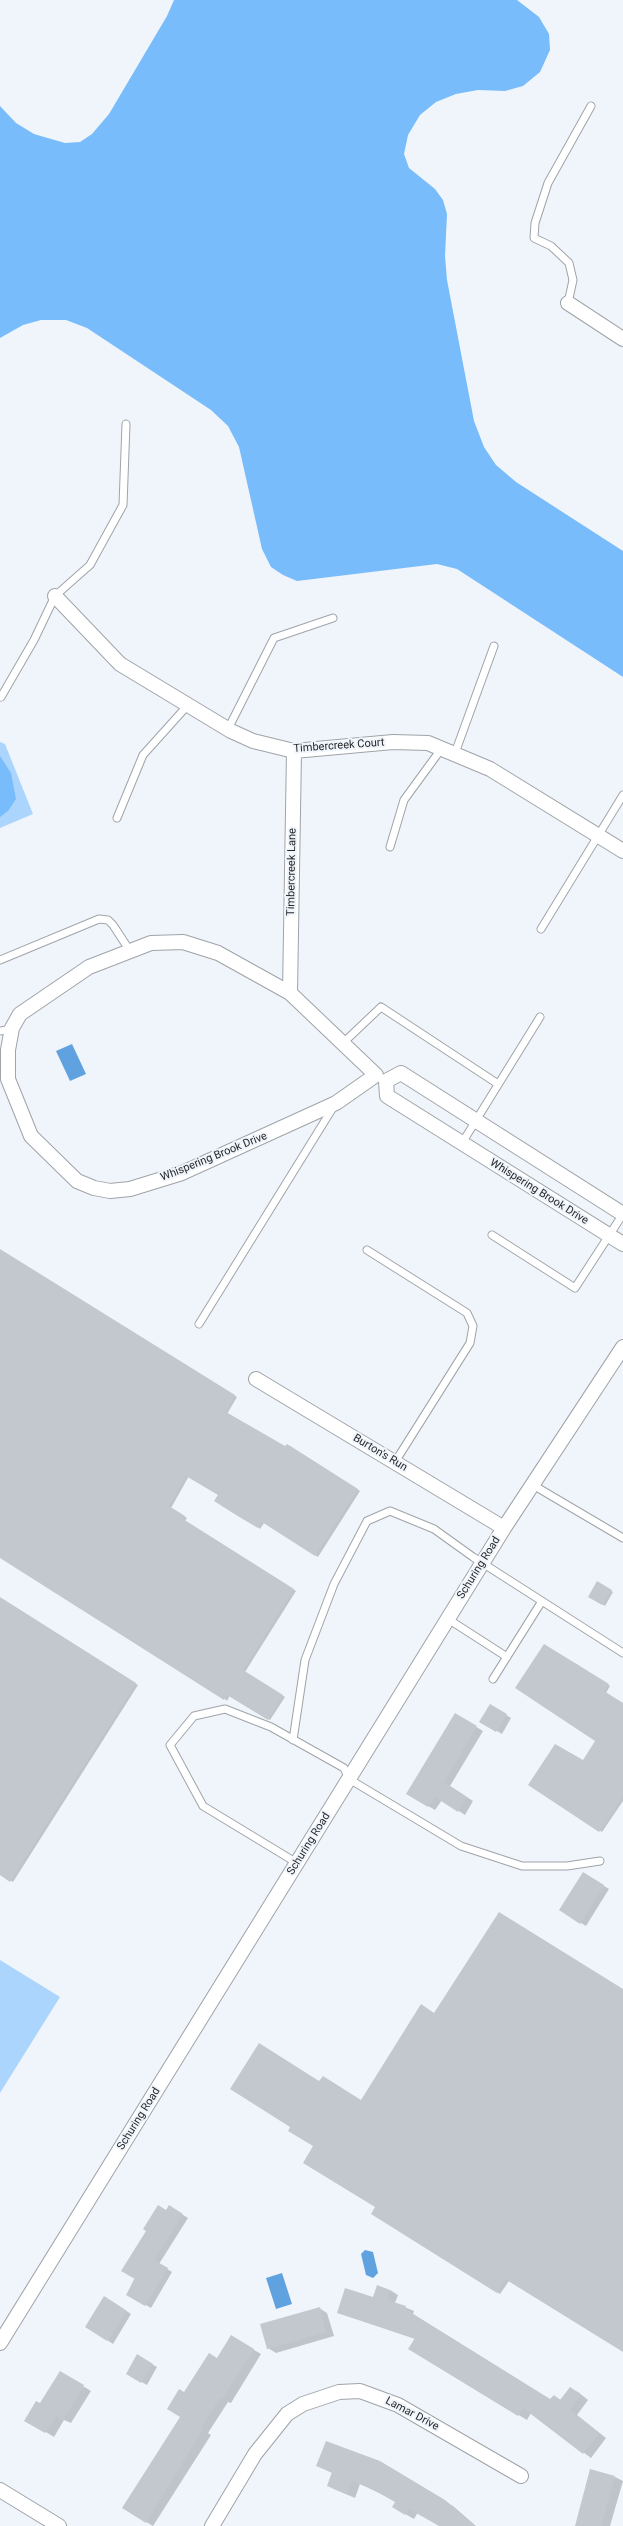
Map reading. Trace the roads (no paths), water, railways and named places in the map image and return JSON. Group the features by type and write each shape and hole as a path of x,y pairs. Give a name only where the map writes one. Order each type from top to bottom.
{"street":[{"path":"568,303 623,339"},
{"name":"Timbercreek Court","path":"55,596 120,664 228,729 252,741 294,751 393,742 428,743 455,753 490,769 623,850"},
{"name":"Timbercreek Lane","path":"290,993 294,751"},
{"name":"Whispering Brook Drive","path":"623,1214 401,1073 381,1078 336,1103 182,1173 130,1189 110,1191 94,1188 77,1180 31,1136 8,1079 6,1030 20,1014 89,967 151,943 183,942 218,953 290,993 381,1078 387,1096 623,1244"},
{"name":"Schuring Road","path":"0,2343 504,1528 623,1347"},
{"name":"Burton's Run","path":"256,1379 504,1528"},
{"name":"Lamar Drive","path":"212,2526 255,2454 288,2414 304,2404 339,2392 360,2391 398,2405 521,2476"},
{"path":"0,2490 58,2526"}],"lane":[{"path":"568,303 573,280 569,263 551,246 534,238 535,223 548,183 591,106"},
{"path":"1,697 34,640 55,596 90,565 123,505 126,424"},
{"path":"228,729 274,638 334,618"},
{"path":"455,753 494,646"},
{"path":"117,818 143,755 188,705"},
{"path":"390,847 404,800 442,748"},
{"path":"541,929 623,794"},
{"path":"0,960 99,919 108,920 113,925 130,951"},
{"path":"343,1043 381,1007 498,1084"},
{"path":"462,1143 540,1017"},
{"path":"199,1324 336,1103"},
{"path":"492,1235 575,1288 623,1214"},
{"path":"367,1250 467,1313 473,1326 470,1343 395,1462"},
{"path":"533,1485 623,1538"},
{"path":"293,1740 305,1660 334,1584 367,1521 390,1510 434,1529 483,1563 623,1653"},
{"path":"493,1679 542,1601"},
{"path":"448,1619 507,1657"},
{"path":"297,1863 203,1806 170,1745 194,1716 225,1709 271,1727 344,1768 349,1779 461,1846 522,1866 567,1866 600,1861"}]}
